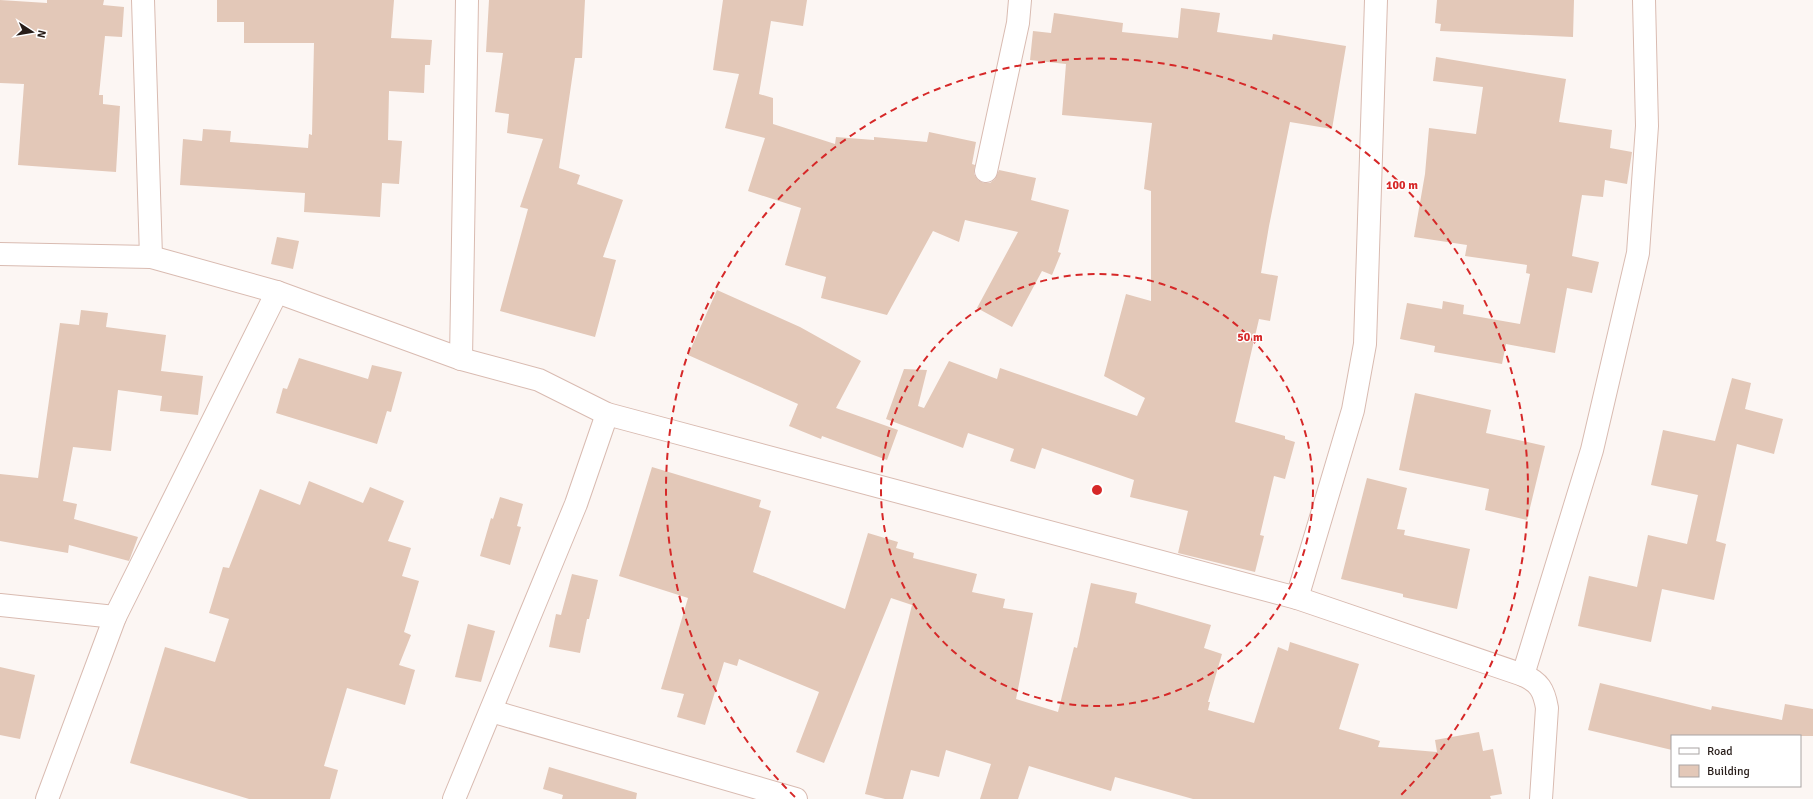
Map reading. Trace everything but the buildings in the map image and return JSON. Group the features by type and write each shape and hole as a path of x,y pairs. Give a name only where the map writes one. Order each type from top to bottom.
{"street":[{"path":"144,0 152,257"},
{"path":"461,359 467,0"},
{"path":"986,171 1018,23 1020,0"},
{"path":"1523,675 1592,450 1638,253 1647,126 1644,0"},
{"path":"1297,598 1353,410 1365,344 1372,1"},
{"path":"0,254 152,257 277,292 461,359 539,380 607,414 1297,598 1523,675 1538,683 1545,694 1547,708 1541,799"},
{"path":"47,799 115,617 277,292"},
{"path":"454,799 576,504 607,414"},
{"path":"0,605 115,617"},
{"path":"491,711 796,799"}]}
